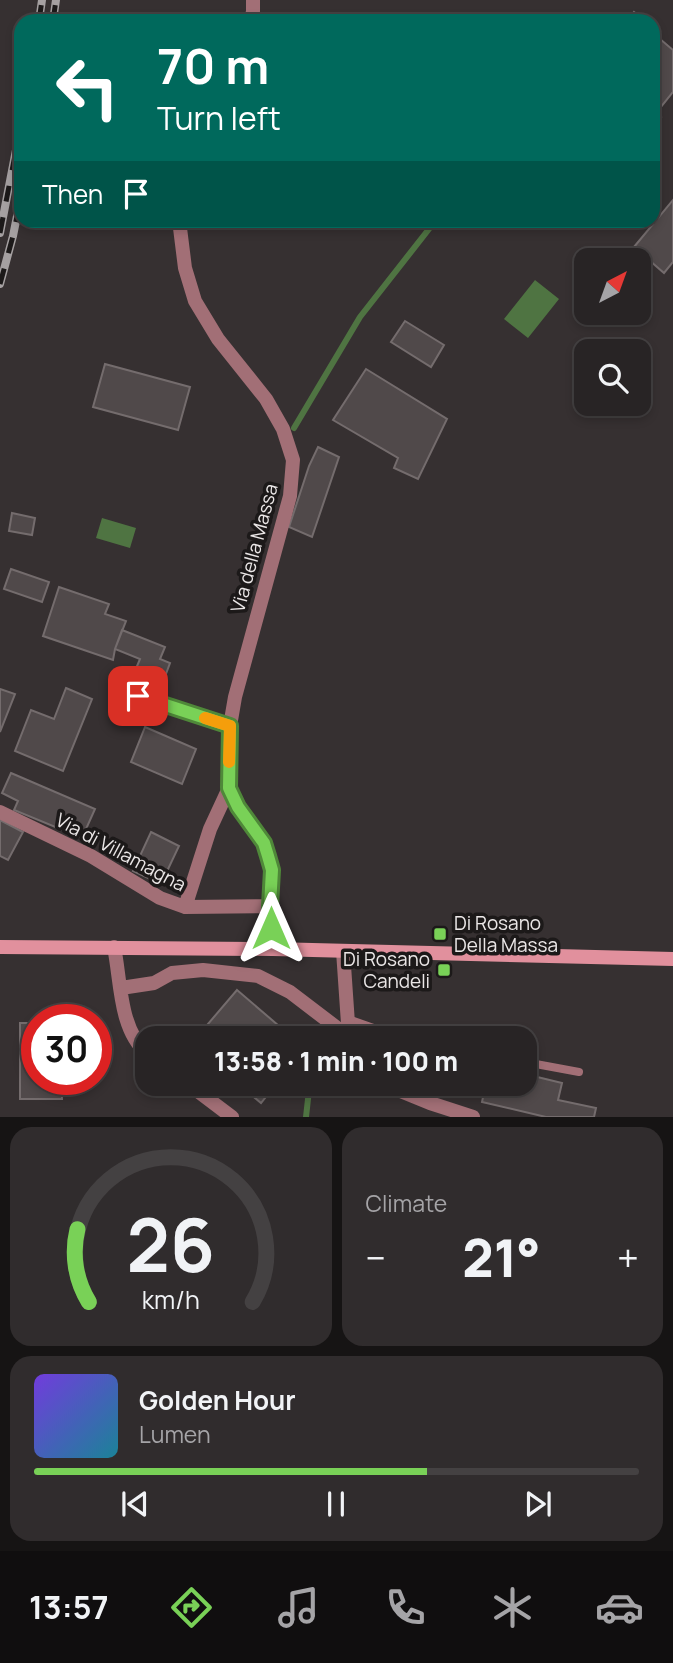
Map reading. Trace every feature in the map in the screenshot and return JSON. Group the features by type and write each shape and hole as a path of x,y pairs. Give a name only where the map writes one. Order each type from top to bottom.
{"main road":[{"path":"0,947 272,949 673,958"}],"street":[{"name":"Via della Massa","path":"180,228 185,268 195,301 218,339 266,399 283,429 293,460 290,496 238,681 230,726 229,788 210,829 185,907"},
{"path":"229,788 238,807 264,843 272,870 272,949"},
{"name":"Via di Villamagna","path":"0,812 92,856 159,898 185,907 270,906"},
{"path":"114,947 128,1023 135,1038"},
{"path":"344,951 348,1026"},
{"path":"121,988 155,983 172,973 203,970 258,975 290,992 335,1026"},
{"path":"204,1096 232,1117"},
{"path":"413,1096 472,1117"}],"lane":[{"path":"115,688 230,726"},
{"path":"348,1019 368,1026"},
{"path":"537,1064 579,1072"}],"shaded area":[{"path":"535,280 559,299 528,338 504,319"},
{"path":"102,518 136,528 130,548 96,538"}],"building":[{"path":"660,39 673,50 673,92 660,108"},
{"path":"673,200 673,262 664,273 651,262 651,248 634,247 650,228 660,228 660,216"},
{"path":"405,321 444,345 431,367 391,342"},
{"path":"105,364 190,387 178,430 93,407"},
{"path":"366,369 447,419 418,479 394,468 398,458 333,420"},
{"path":"318,447 339,457 312,537 289,527"},
{"path":"12,513 35,518 32,535 9,531"},
{"path":"11,569 49,582 42,602 4,589"},
{"path":"59,587 109,604 105,614 126,621 113,660 43,636"},
{"path":"122,630 165,647 160,659 170,663 163,682 135,671 140,659 115,649"},
{"path":"66,688 92,699 63,771 15,751 31,710 54,719"},
{"path":"0,689 15,694 0,732"},
{"path":"145,727 196,749 182,784 131,762"},
{"path":"11,773 95,809 82,838 14,810 18,801 2,793"},
{"path":"0,820 23,832 8,860 0,856"},
{"path":"151,832 179,846 161,884 133,871"},
{"path":"237,990 279,1026 206,1026"},
{"path":"21,1023 21,1095 62,1095 62,1099 20,1099"},
{"path":"537,1077 562,1083 558,1100 596,1108 594,1117 546,1117 482,1102 483,1096 537,1096"},
{"path":"253,1096 267,1096 261,1103"}],"waterway":[{"path":"294,428 360,317 430,228"},
{"path":"306,1117 308,1096"}],"railway":[{"path":"40,14 42,0"},
{"path":"54,14 56,0"},
{"path":"0,233 14,160"},
{"path":"0,284 15,228"}],"slow traffic":[{"path":"205,718 230,726 229,762"}],"place":[{"name":"Di Rosano Della Massa","path":"440,934"},
{"name":"Di Rosano Candeli","path":"444,970"}],"route":[{"path":"138,696 230,726 229,788 238,807 264,843 268,856 272,870 271,928"}]}
